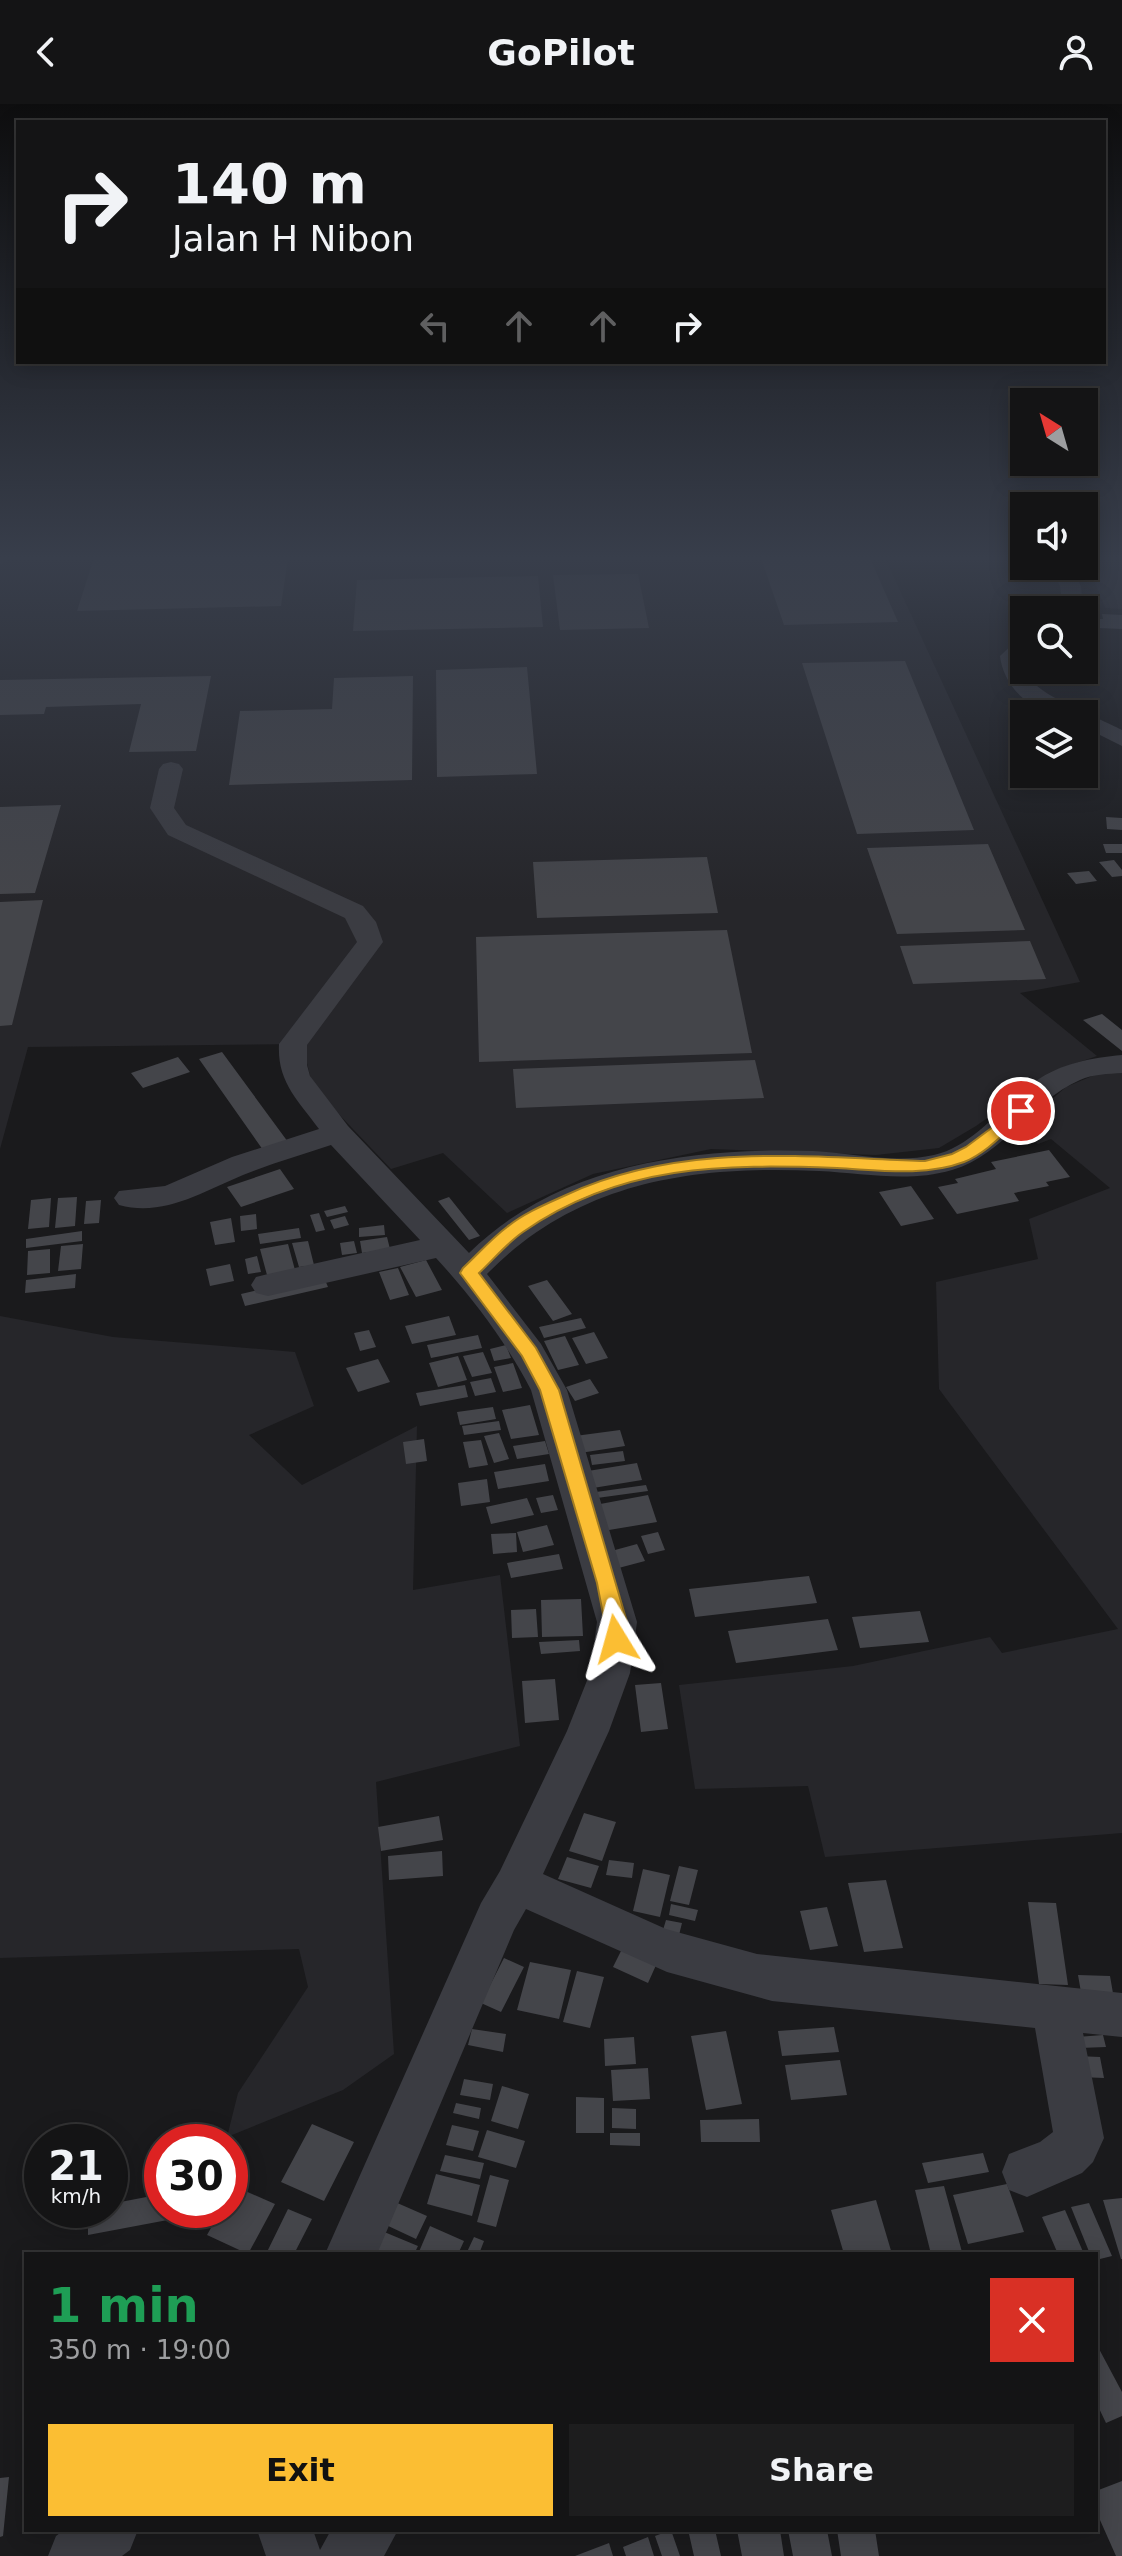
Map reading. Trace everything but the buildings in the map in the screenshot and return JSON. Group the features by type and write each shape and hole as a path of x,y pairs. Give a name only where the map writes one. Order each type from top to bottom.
{"street":[{"path":"1022,684 1046,700"},
{"path":"1098,726 1122,739"},
{"path":"171,769 162,808 177,830 354,912 363,922 370,942 365,952 292,1050 296,1077 337,1133 469,1273 529,1353 549,1390 617,1622 612,1665 588,1731 516,1885 497,1918 352,2252"},
{"path":"469,1273 514,1230 537,1215 599,1186 641,1172 685,1164 745,1160 882,1166 941,1163 972,1151 1059,1078 1083,1069 1122,1064"},
{"path":"130,1198 149,1199 180,1194 231,1169 337,1133"},
{"path":"268,1285 442,1246"},
{"path":"516,1885 561,1900 652,1944 737,1973 1122,2015"},
{"path":"1027,2172 1067,2154 1079,2138 1055,2008"},
{"path":"76,2556 107,2532"},
{"path":"286,2532 294,2556"},
{"path":"346,2556 368,2532"}],"shaded area":[{"path":"0,672 938,672 1080,982 1020,993 1097,1056 1056,1070 939,1148 876,1155 711,1149 593,1174 507,1213 443,1153 391,1169 313,1087 302,1044 28,1047 0,1149"},
{"path":"1122,1071 1122,1833 825,1857 808,1786 695,1789 679,1685 853,1666 990,1637 1002,1653 1118,1629 939,1389 936,1282 1038,1259 1029,1219 1110,1188 1051,1139 1038,1144 1015,1131 1066,1087 1097,1074"},
{"path":"0,1316 113,1337 295,1352 314,1406 249,1435 302,1485 417,1426 413,1590 500,1575 520,1746 376,1782 394,2054 343,2090 248,2128 248,2124 230,2124 238,2093 308,1987 299,1949 0,1958"}],"route":[{"path":"616,1639 617,1622 607,1583 549,1390 529,1353 469,1273 514,1230 537,1215 599,1186 641,1172 685,1164 745,1160 925,1166 958,1158 972,1151 1021,1111"}]}
